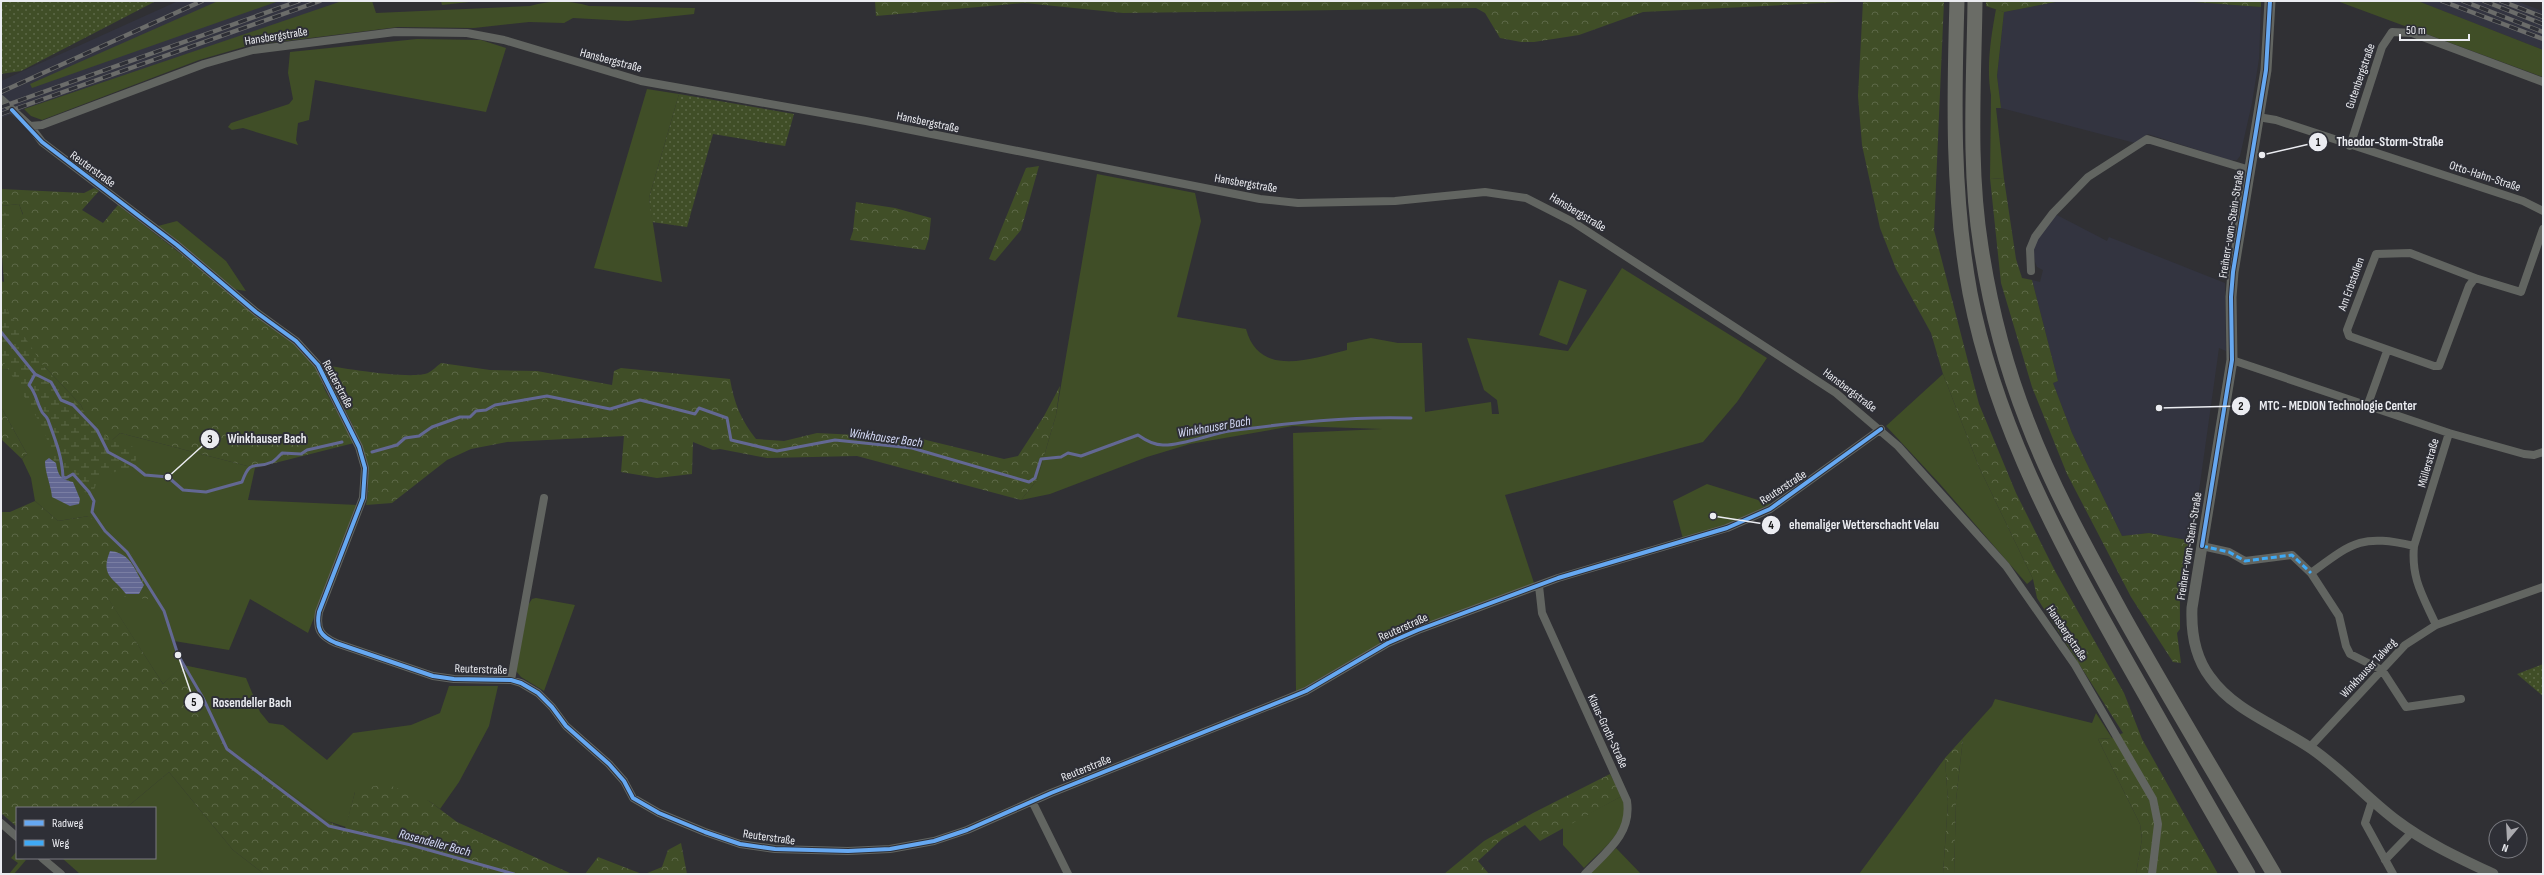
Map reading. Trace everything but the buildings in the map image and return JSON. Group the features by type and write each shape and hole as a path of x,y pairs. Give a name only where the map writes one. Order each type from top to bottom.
{"highway":[{"path":"1957,1 1954,136 1957,203 1971,295 1992,375 2008,427 2039,495 2113,638 2248,874"},
{"path":"1975,1 1973,136 1975,202 1988,287 2004,354 2026,420 2052,479 2101,575 2170,700 2273,873"},
{"path":"2234,851 2243,874"}],"street":[{"name":"Freiherr-vom-Stein-Straße","path":"2270,1 2269,42 2233,272 2231,298 2232,360 2202,546 2192,623 2193,637 2202,664 2210,677 2228,697 2310,747 2372,801 2413,831 2493,874"},
{"name":"Hansbergstraße","path":"30,126 42,125 204,64 253,50 395,32 467,33 504,40 641,81 866,121 1260,199 1298,203 1395,201 1485,192 1504,193 1526,198 1573,222 1836,393 1881,429 2006,566 2075,665 2114,728 2153,798 2158,814 2152,874"},
{"name":"Gutenbergstraße","path":"2350,146 2382,47 2392,32 2412,33 2543,82"},
{"name":"Reuterstraße","path":"1,99 30,126 42,142 71,166 177,245 256,312 296,341 318,365 359,447 365,468 364,498 319,612 317,624 322,636 336,643 433,676 454,680 511,680 538,693 566,726 609,764 624,781 633,798 658,813 740,844 796,851 848,851 903,847 948,837 1032,801 1306,691 1363,657 1418,630 1558,578 1606,563 1692,540 1727,528 1770,509 1881,429"},
{"name":"Otto-Hahn-Straße","path":"2258,117 2276,120 2350,146 2523,201 2543,211"},
{"path":"2031,271 2030,249 2035,237 2053,213 2088,177 2147,139 2250,170"},
{"name":"Am Erbstollen","path":"2475,278 2469,286 2439,366 2434,366 2387,351 2349,336 2347,330 2376,254 2410,253 2475,278 2521,292 2543,229"},
{"path":"2368,404 2387,351"},
{"name":"Müllerstraße","path":"2232,360 2368,404 2449,433 2414,546 2412,565 2414,576 2436,625"},
{"path":"2449,433 2524,454 2534,455 2543,452"},
{"name":"Reuterstraße","path":"511,680 544,498"},
{"path":"2311,573 2356,542 2377,539 2414,546"},
{"path":"2202,546 2228,552 2244,561 2292,555 2311,573 2339,616 2346,646 2350,654 2382,670 2406,706 2461,700"},
{"name":"Klaus-Groth-Straße","path":"1539,586 1542,613 1628,801 1628,823 1619,839 1585,874"},
{"name":"Winkhauser Talweg","path":"2310,747 2405,646 2436,625 2543,587"},
{"path":"1032,801 1068,874"},
{"path":"2372,801 2365,822 2393,874"},
{"path":"1,823 16,836"},
{"path":"2385,860 2413,831"},
{"path":"43,859 61,874"}],"shaded area":[{"path":"178,1 347,1 38,104 1,118 1,81"},
{"path":"2061,1 2180,1 2261,7 2259,59 2252,103 2240,156 2237,160 2229,160 2148,134 2135,143 2001,108 1997,76 2004,12"},
{"path":"2417,1 2516,1 2543,11 2543,50"},
{"path":"2055,214 2107,241 2109,237 2225,283 2226,351 2219,348 2192,541 2149,533 2122,536 2072,433 2053,383 2058,381 2032,280 2040,282 2043,270 2037,267 2035,262 2033,249 2036,240"}],"green space":[{"path":"1,1 156,1 21,71 1,74"},
{"path":"218,1 279,1 32,88 30,84"},
{"path":"342,1 372,1 376,13 530,6 560,2 589,6 695,8 694,14 628,21 573,18 564,23 529,22 474,28 398,27 247,46 199,60 42,120 31,116 24,109"},
{"path":"441,1 478,1 442,5"},
{"path":"875,1 1863,1 1643,12 1579,35 1534,42 1521,42 1500,38 1485,13 1476,8 1123,13 1025,3 876,16"},
{"path":"1863,1 1944,1 1934,230 1979,404 2016,493 2055,571 2124,693 2142,739 2218,874 2136,874 2142,839 2140,824 2098,739 2112,738 2123,733 2037,598 2033,579 1979,467 1943,374 1931,333 1896,269 1880,228 1862,145 1858,96"},
{"path":"1986,1 2061,1 2004,12 1986,6"},
{"path":"2180,1 2261,1 2261,7"},
{"path":"2337,1 2417,1 2423,3 2543,50 2543,77"},
{"path":"1996,9 2004,12 1997,76 2001,108 1996,108 2004,179 1990,178 1991,95 1989,63"},
{"path":"417,39 481,40 506,48 486,112 315,80 309,120 298,123 296,140 298,145 243,128 232,130 228,127 231,123 289,104 293,99 288,73 290,52"},
{"path":"647,89 679,94 649,198 662,282 594,268"},
{"path":"679,94 794,114 785,146 713,134 687,227 652,222 649,198"},
{"path":"1039,166 1021,230 995,261 989,259 1026,168"},
{"path":"1097,174 1195,193 1201,221 1177,317 1246,329 1253,344 1262,354 1274,360 1303,360 1318,357 1347,350 1347,343 1371,338 1398,343 1422,343 1425,412 1491,402 1492,414 1499,414 1497,400 1484,390 1467,338 1568,351 1622,268 1767,358 1737,402 1703,442 1505,495 1534,583 1364,653 1296,692 1293,433 1382,429 1293,426 1190,444 1147,457 1050,494 1021,500 1037,480 1056,415"},
{"path":"1990,178 2004,179 2016,259 2022,278 2032,280 2058,381 2053,383 2072,433 2122,536 2149,533 2192,541 2187,551 2182,572 2180,629 2177,633 2181,663 2173,662 2131,597 2067,474 2032,387 2001,283"},
{"path":"94,188 99,191 82,210 103,223 118,205 294,342 316,367 325,390 354,443 255,468 120,433 101,450 81,405 45,367 1,370 1,281 4,282 1,244 23,214 19,204 1,206 1,189 84,193"},
{"path":"856,202 895,208 931,218 929,238 925,250 850,240 853,231"},
{"path":"19,204 23,215 1,244 1,206"},
{"path":"1,212 11,214 1,233"},
{"path":"177,221 226,261 246,291 232,289 158,226"},
{"path":"1559,280 1587,290 1567,345 1539,335"},
{"path":"1,300 44,367 108,438 139,449 134,466 99,477 91,497 73,482 63,480 58,475 44,430 1,357"},
{"path":"441,363 490,370 537,371 612,385 614,371 621,368 730,379 739,411 746,425 756,439 784,441 817,433 918,438 1004,459 1018,456 1044,416 1060,386 1056,415 1037,480 1021,500 857,456 767,458 720,449 713,450 693,442 692,474 657,478 621,472 624,436 507,442 471,449 447,460 392,503 366,505 368,486 367,468 362,450 348,415 320,364 375,373 420,375 428,373"},
{"path":"45,367 81,405 101,450 120,433 255,468 248,500 358,505 308,633 250,599 229,650 174,641 183,665 246,678 260,712 269,723 283,725 327,760 353,733 411,725 440,713 449,686 498,686 489,726 459,782 440,809 429,801 355,792 346,827 327,821 229,749 183,666 163,684 105,594 89,516 58,521 35,501 31,478 22,459 27,454 1,407 1,370"},
{"path":"1943,374 1979,467 2033,579 2027,584 1940,484 1886,426"},
{"path":"1,407 27,454 22,459 1,439"},
{"path":"1707,484 1771,504 1734,522 1683,539 1673,501"},
{"path":"35,501 58,521 89,516 132,555 157,600 106,595 163,684 183,665 229,749 327,821 345,829 355,792 384,783 429,801 457,822 572,874 264,874 233,850 169,772 127,807 16,807 16,826 1,813 1,512 10,512"},
{"path":"536,598 575,605 544,691 521,677 516,671 528,605 532,599"},
{"path":"2543,664 2543,696 2517,674"},
{"path":"1995,699 2092,723 2096,713 2112,738 2098,739 2140,824 2142,839 2136,874 1954,874 1956,800 1963,738 1992,706"},
{"path":"1963,738 1956,800 1954,874 1943,874 1948,802 1945,758"},
{"path":"1945,758 1948,802 1943,874 1859,874"},
{"path":"169,772 233,850 264,874 80,874 63,859 156,859 156,807 127,807"},
{"path":"1610,774 1622,796 1540,841 1525,825 1502,839 1478,861 1489,874 1444,874 1484,841 1533,813"},
{"path":"1622,796 1624,818 1620,828 1608,845 1584,868 1563,845 1563,827"},
{"path":"681,843 687,874 645,874 662,867 668,850"},
{"path":"1616,848 1641,874 1589,874"},
{"path":"16,852 16,859 26,860 14,874 9,874 18,863 11,858"},
{"path":"598,857 642,874 585,874"}],"water":[{"path":"49,458 56,463 62,478 73,482 80,499 79,504 70,506 52,497 45,466 45,461"},
{"path":"110,551 123,555 131,563 144,585 139,594 126,594 109,576 106,566"}],"waterway":[{"name":"Rosendeller Bach","path":"1,332 35,374 29,385 51,427 60,455 63,477 66,478 73,474 89,492 94,501 92,512 105,531 127,552 164,611 178,655 203,698 227,749 329,826 411,845 514,874"},
{"name":"Winkhauser Bach","path":"35,374 51,382 61,400 73,405 97,430 108,452 134,466 145,475 168,477 183,490 206,492 242,482 248,469 272,462 282,453 301,454 307,450 342,442"},
{"name":"Winkhauser Bach","path":"372,452 397,445 405,438 419,436 432,427 460,417 470,417 476,411 486,410 495,405 547,396 610,409 640,400 695,414 699,408 727,418 731,440 777,451 835,440 912,448 1029,482 1035,478 1041,459 1061,457 1068,453 1081,456 1138,435 1153,443 1170,445 1229,431 1275,425 1343,419 1411,418"}],"railway":[{"path":"1,92 202,1"},
{"path":"1,107 299,1"},
{"path":"1,114 320,1"},
{"path":"2442,1 2543,39"},
{"path":"2463,1 2543,32"},
{"path":"2484,1 2543,24"},
{"path":"2501,1 2543,17"}],"marked path":[{"path":"2202,546 2229,552 2245,561 2292,555 2311,573"}],"cycle path":[{"path":"2202,546 2232,360 2231,297 2233,272 2266,70 2270,1"},
{"path":"12,110 42,142 177,245 256,312 296,341 318,365 359,447 365,468 363,498 319,612 318,623 320,631 323,635 336,643 433,676 454,679 511,680 521,683 538,693 552,707 566,726 609,764 624,781 633,798 659,813 705,832 740,844 775,849 848,851 890,849 934,841 967,830 1051,793 1306,691 1388,643 1418,630 1558,578 1727,528 1770,509 1881,429"}],"place":[{"name":"Theodor-Storm-Straße","path":"2262,155"},
{"name":"MTC - MEDION Technologie Center","path":"2159,408"},
{"name":"Winkhauser Bach","path":"168,477"},
{"name":"ehemaliger Wetterschacht Velau","path":"1713,516"},
{"name":"Rosendeller Bach","path":"178,655"}]}
